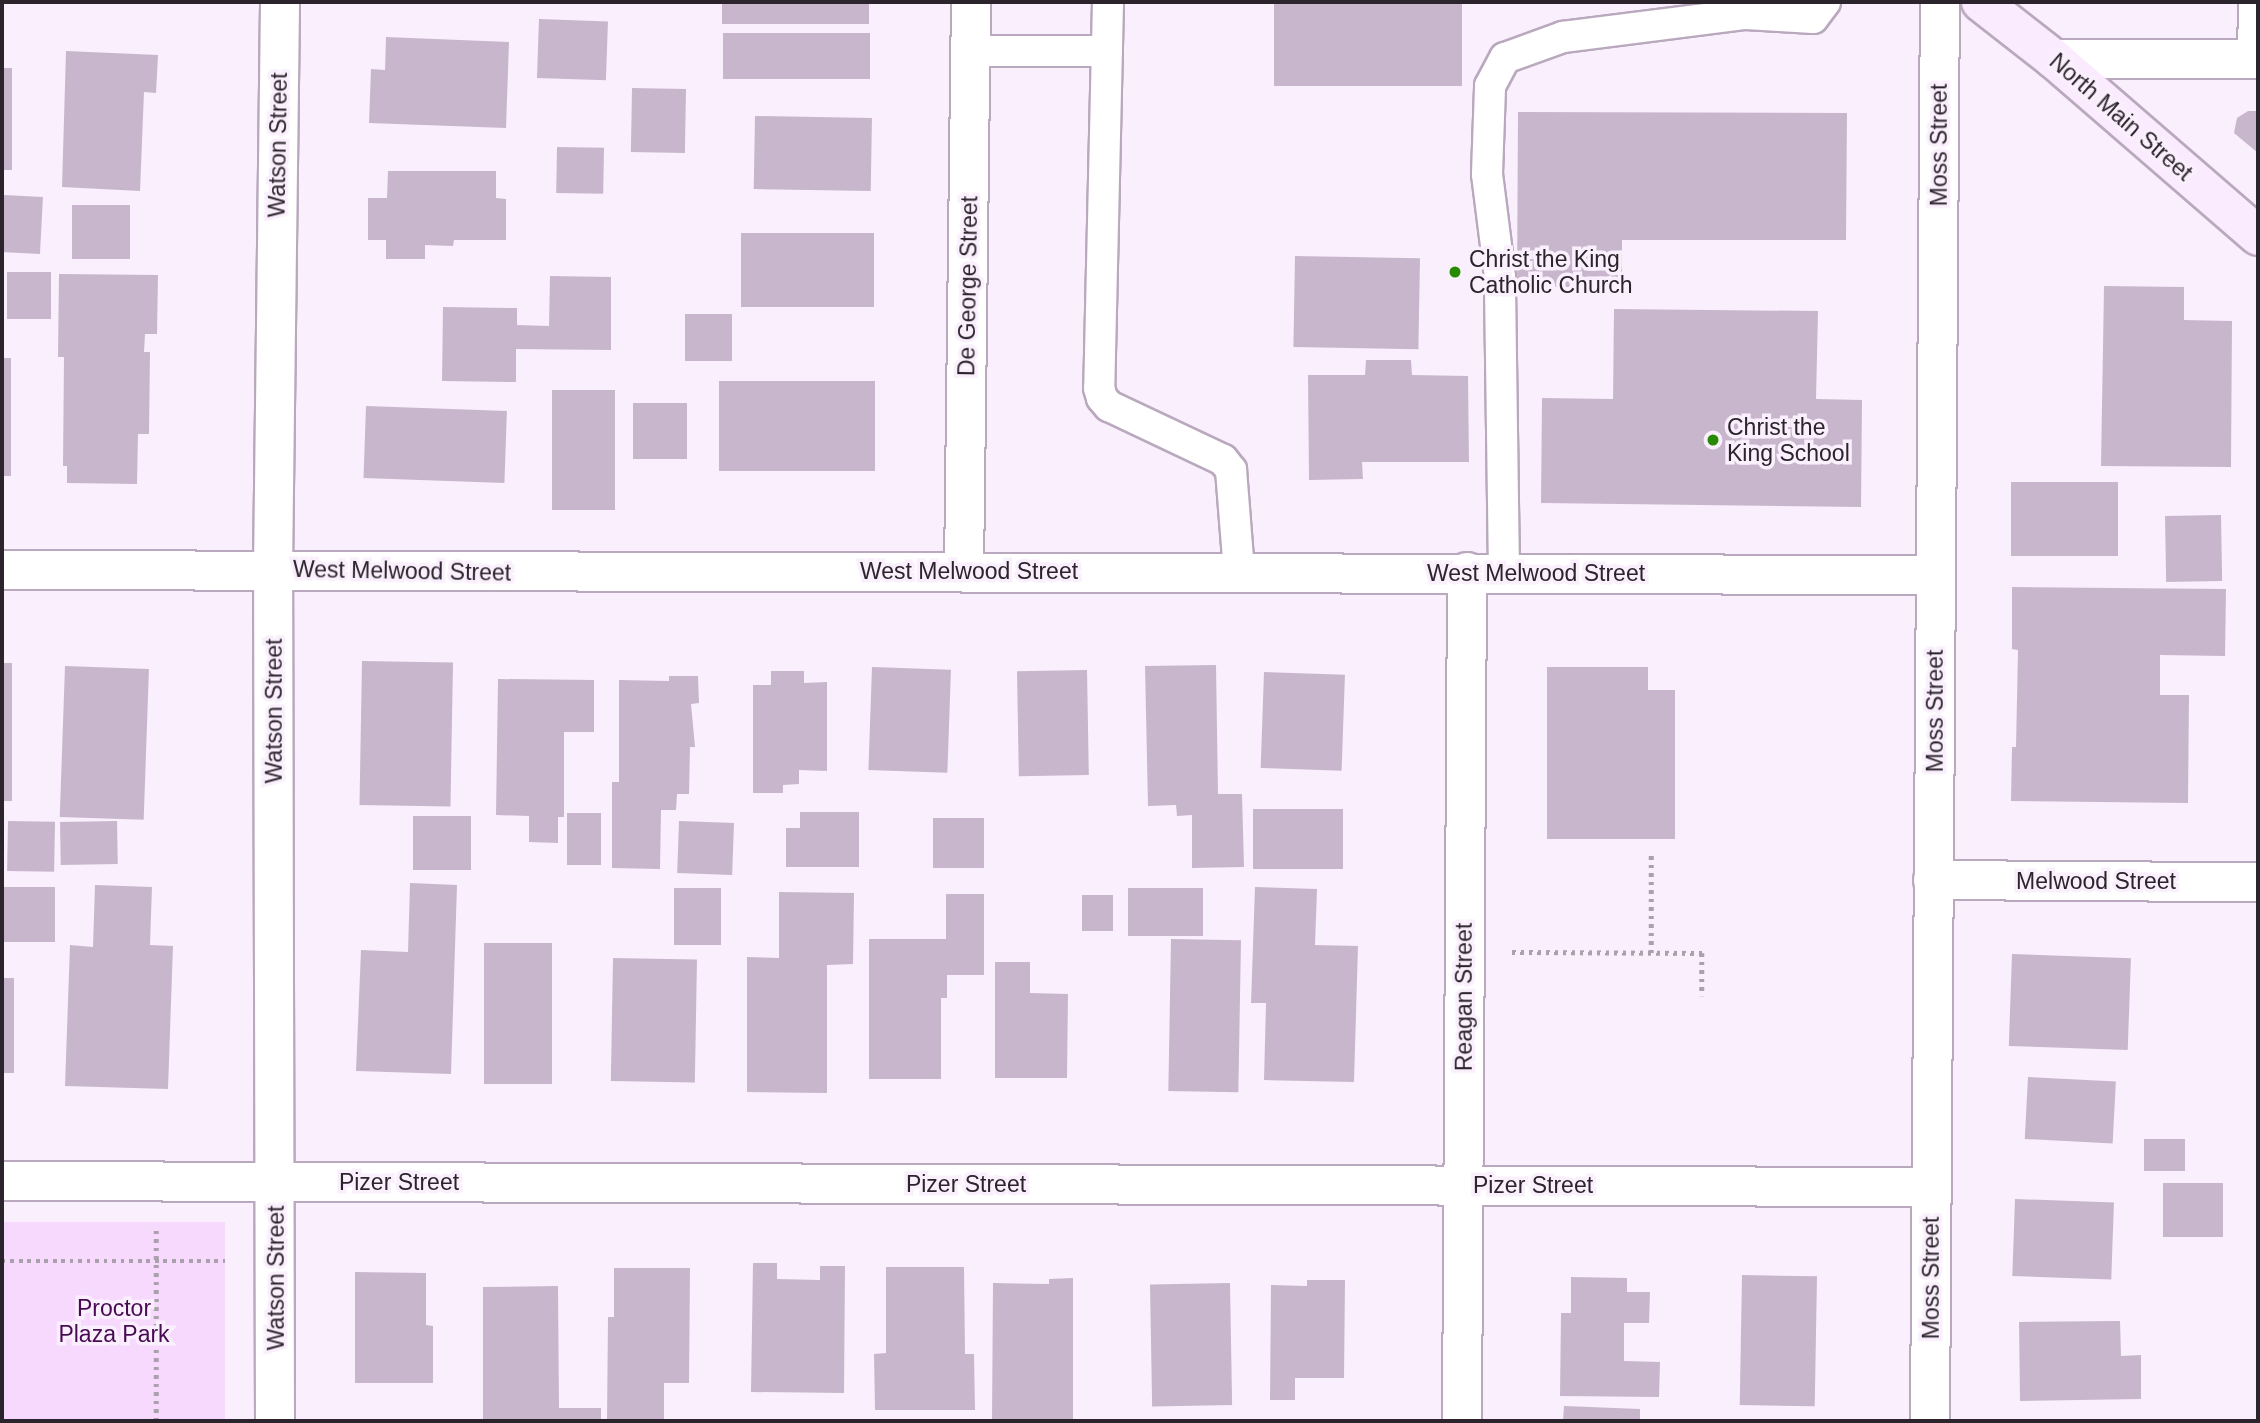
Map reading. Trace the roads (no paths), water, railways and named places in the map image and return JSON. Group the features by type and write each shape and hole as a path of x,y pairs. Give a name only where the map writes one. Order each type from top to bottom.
{"main road":[{"name":"North Main Street","path":"1981,2 2054,59 2258,236"}],"street":[{"name":"Watson Street","path":"275,1421 273,569 280,2"},
{"name":"De George Street","path":"964,571 971,2"},
{"name":"Moss Street","path":"1930,1421 1940,2"},
{"path":"2054,59 2256,59"},
{"name":"West Melwood Street","path":"2,570 1240,571 1936,575"},
{"name":"Reagan Street","path":"1462,1421 1465,1185 1485,572"},
{"name":"Melwood Street","path":"1933,880 2258,882"},
{"name":"Pizer Street","path":"2,1181 1931,1187"}],"lane":[{"path":"1108,2 1099,388 1102,398 1109,406 1223,460 1234,481 1240,571"},
{"path":"1485,572 1500,277 1487,174 1490,86 1505,58 1563,37 1739,8 1812,18 1825,2"},
{"path":"2254,2 2256,59"},
{"path":"971,51 1107,51"}],"place":[{"name":"Christ the King Catholic Church","path":"1455,272"},
{"name":"Christ the King School","path":"1713,440"}],"park label":[{"name":"Proctor Plaza Park","path":"114,1321"}]}
